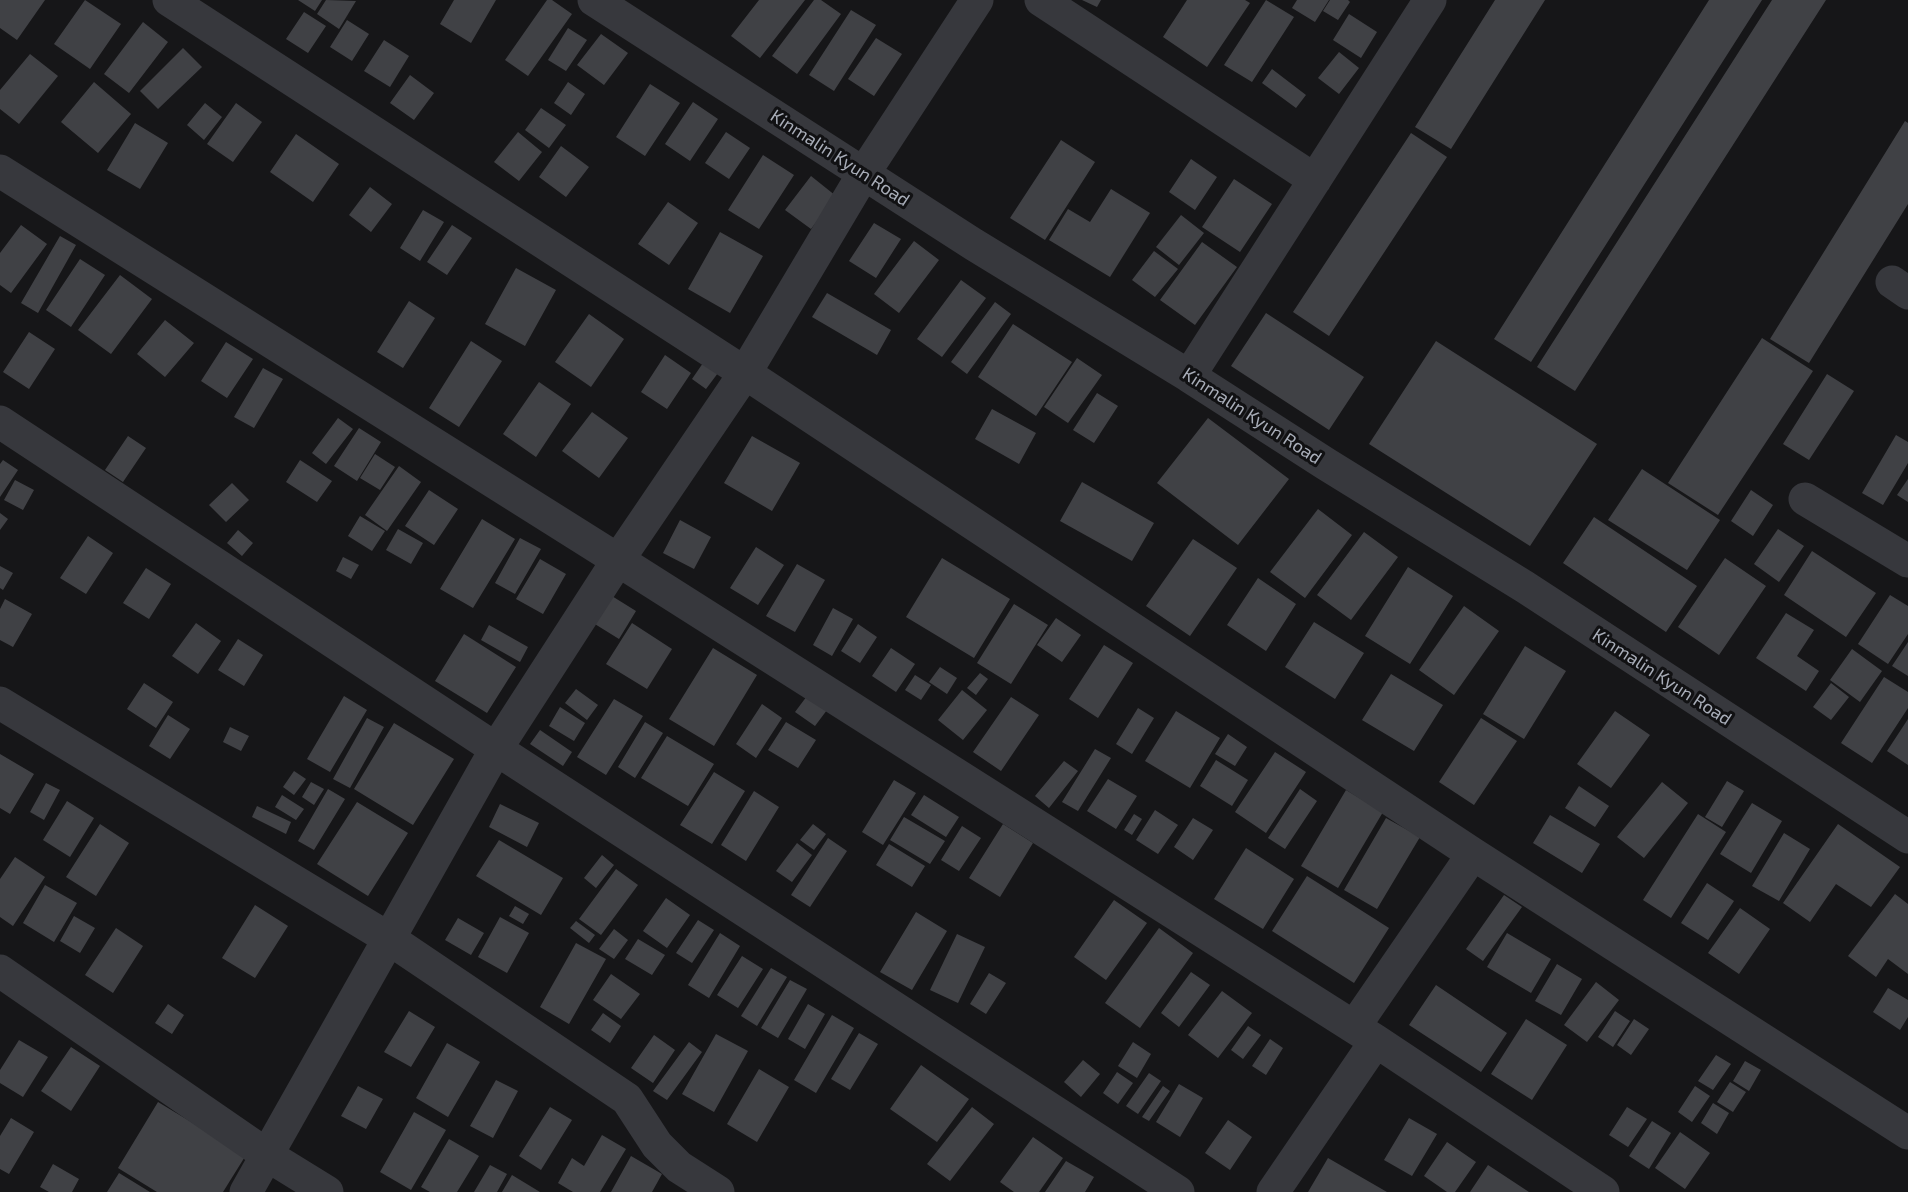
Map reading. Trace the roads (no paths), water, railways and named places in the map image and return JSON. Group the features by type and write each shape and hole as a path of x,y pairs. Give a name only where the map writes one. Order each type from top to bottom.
{"street":[{"path":"169,0 745,373 1473,855 1908,1133"},
{"name":"Kinmalin Kyun Road","path":"594,0 973,244 1190,376 1524,587 1908,837"},
{"path":"246,1192 496,749 618,560 745,373 864,173 977,0"},
{"path":"1041,0 1315,180"},
{"path":"1190,376 1430,0"},
{"path":"0,171 1365,1034 1603,1192"},
{"path":"0,422 496,749 1178,1192"},
{"path":"1805,499 1908,561"},
{"path":"0,703 388,938 627,1100 657,1145 679,1167 718,1192"},
{"path":"1274,1192 1365,1034 1473,855"},
{"path":"0,971 267,1155 327,1192"}]}
